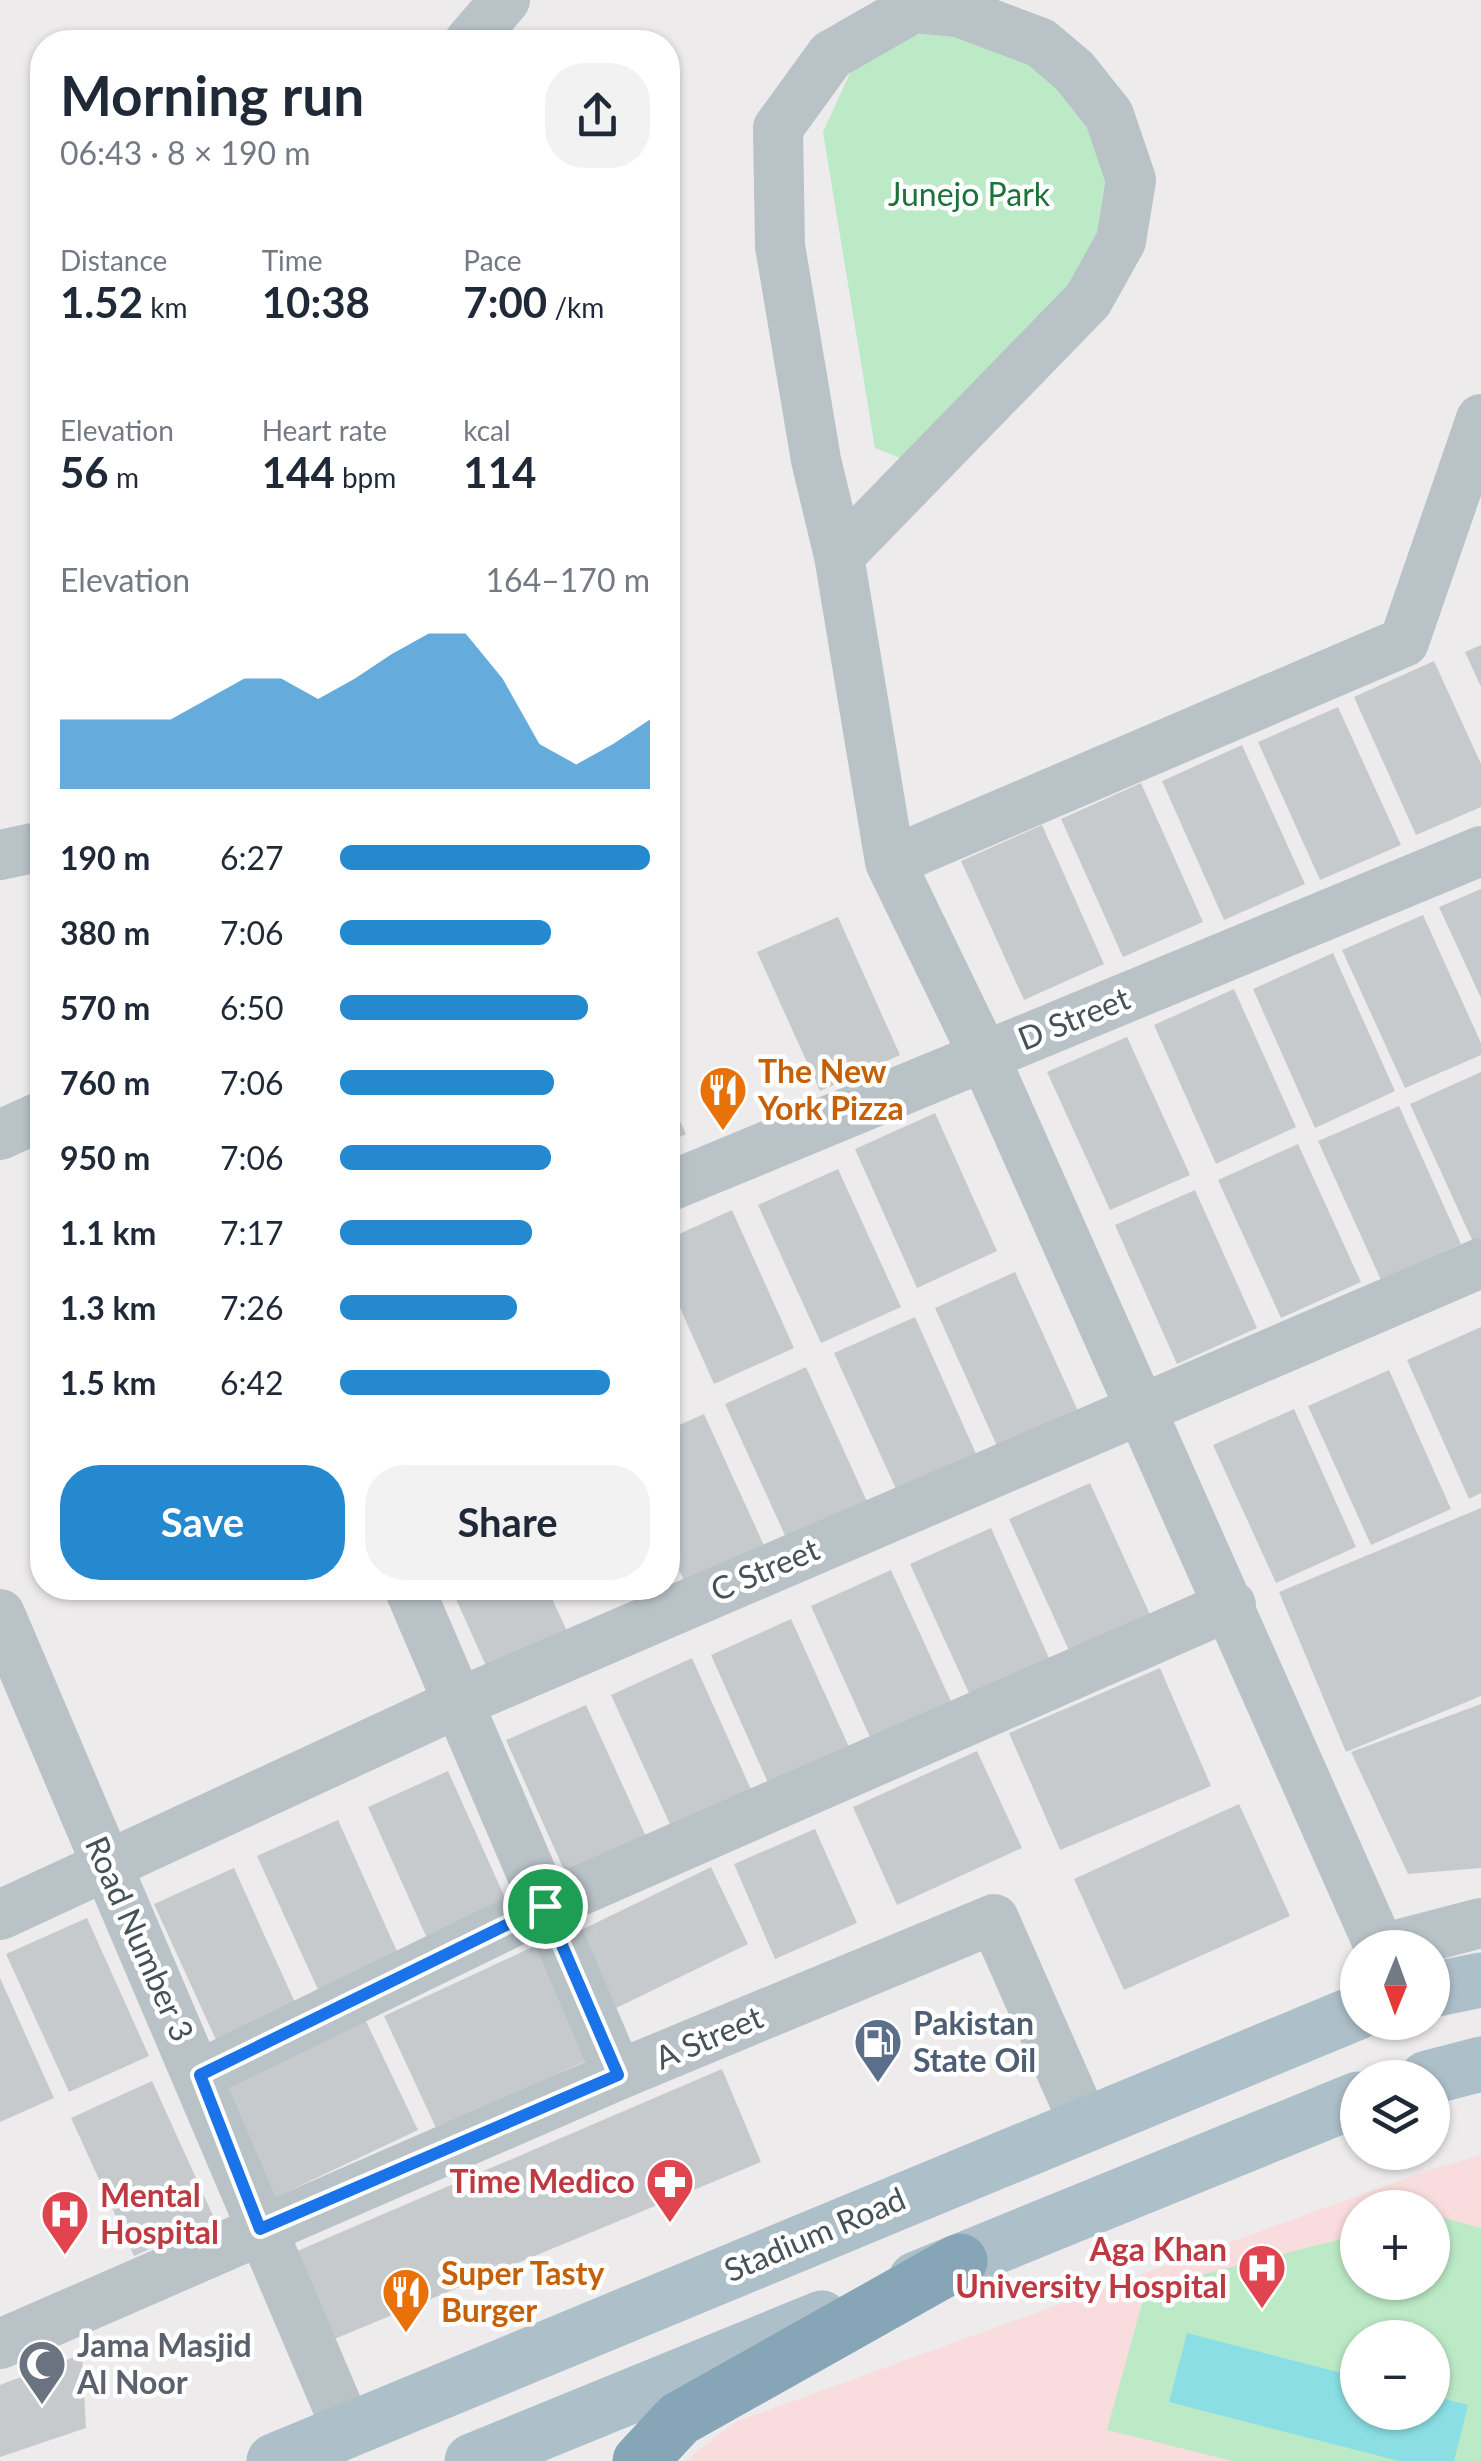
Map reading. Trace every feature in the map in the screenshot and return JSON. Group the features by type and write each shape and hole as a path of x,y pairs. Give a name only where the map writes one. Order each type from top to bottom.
{"highway":[{"path":"640,2461 679,2419 960,2261"}],"main road":[{"path":"1450,1986 1481,1980"},
{"name":"Stadium Road","path":"274,2461 1340,2019"},
{"path":"1450,2072 1481,2064"},
{"path":"472,2461 1340,2106"}],"street":[{"path":"480,30 506,0"},
{"path":"839,556 1088,300 1121,241 1131,180 1108,116 1074,71 1041,43 959,12 913,4 831,56 778,128 780,246 816,460 839,556 890,862 984,1056 1374,1930"},
{"path":"890,862 1404,642 1481,419"},
{"path":"0,855 30,849"},
{"name":"D Street","path":"680,1182 1481,851"},
{"path":"0,1135 30,1121"},
{"name":"C Street","path":"0,1916 458,1703 1481,1263"},
{"path":"414,1600 618,2075"},
{"path":"200,2075 545,1906 1230,1605"},
{"name":"Road Number 3","path":"0,1614 106,1866 200,2075 260,2229 347,2429"},
{"name":"A Street","path":"0,2344 618,2075 994,1919 1084,2123"},
{"path":"1450,1932 1481,1924"}],"shaded area":[{"name":"Aga Khan University Hospital","path":"1481,2155 1481,2461 686,2461 735,2422 1340,2202 1340,2300 1450,2300 1450,2190 1374,2190 1429,2170 1450,2170 1450,2164"}],"green space":[{"name":"Junejo Park","path":"930,32 989,41 1046,72 1090,126 1109,185 1099,247 1044,322 900,458 875,448 823,132 850,73 888,41"},
{"path":"1450,2220 1481,2228 1481,2461 1233,2461 1107,2430 1146,2289 1340,2239 1340,2300 1450,2300"}],"water":[{"path":"1187,2333 1340,2373 1340,2430 1450,2430 1450,2400 1468,2405 1454,2461 1399,2461 1169,2402"}],"building":[{"path":"1481,645 1481,687 1465,652"},
{"path":"1434,661 1481,764 1481,807 1416,835 1354,697"},
{"path":"1338,707 1401,845 1320,880 1258,742"},
{"path":"1242,745 1305,884 1224,920 1162,781"},
{"path":"1141,783 1203,922 1123,957 1061,819"},
{"path":"1042,825 1104,964 1024,1000 961,861"},
{"path":"1481,889 1481,998 1439,907"},
{"path":"1423,915 1481,1043 1481,1055 1405,1088 1342,950"},
{"path":"838,917 900,1055 820,1091 757,952"},
{"path":"1333,953 1395,1091 1315,1128 1253,989"},
{"path":"1234,989 1296,1127 1216,1164 1154,1025"},
{"path":"1127,1037 1190,1175 1110,1210 1047,1072"},
{"path":"1481,1072 1481,1238 1473,1242 1410,1104"},
{"path":"1399,1106 1461,1244 1381,1280 1318,1141"},
{"path":"935,1113 997,1251 917,1288 855,1149"},
{"path":"1298,1144 1361,1282 1281,1318 1218,1180"},
{"path":"838,1169 901,1307 821,1343 758,1205"},
{"path":"1195,1190 1257,1328 1177,1364 1115,1225"},
{"path":"732,1210 794,1348 714,1384 680,1308 680,1234"},
{"path":"1015,1272 1078,1411 997,1446 935,1308"},
{"path":"915,1317 977,1456 897,1491 834,1353"},
{"path":"1481,1327 1481,1493 1469,1499 1407,1360"},
{"path":"806,1367 869,1506 788,1542 725,1404"},
{"path":"1389,1370 1451,1509 1371,1545 1308,1406"},
{"path":"1294,1409 1356,1547 1276,1583 1213,1445"},
{"path":"704,1414 767,1552 687,1587 680,1572 680,1425"},
{"path":"1090,1483 1153,1621 1072,1657 1009,1519"},
{"path":"1481,1508 1481,1696 1346,1752 1279,1592"},
{"path":"991,1528 1053,1667 973,1702 910,1564"},
{"path":"891,1570 954,1708 873,1744 811,1606"},
{"path":"456,1600 553,1600 567,1631 487,1668"},
{"path":"791,1619 854,1758 773,1794 711,1655"},
{"path":"692,1658 754,1796 674,1833 611,1695"},
{"path":"1160,1668 1211,1786 1060,1850 1009,1733"},
{"path":"1481,1704 1481,1868 1408,1874 1351,1752"},
{"path":"586,1705 649,1843 568,1879 506,1740"},
{"path":"977,1751 1022,1848 897,1905 853,1807"},
{"path":"448,1771 510,1909 430,1945 368,1807"},
{"path":"1239,1804 1290,1916 1124,1990 1074,1879"},
{"path":"338,1820 400,1958 320,1994 257,1856"},
{"path":"815,1829 857,1923 775,1959 734,1864"},
{"path":"711,1867 748,1944 610,2011 573,1934"},
{"path":"234,1868 297,2007 217,2042 154,1904"},
{"path":"87,1918 149,2056 69,2092 6,1954"},
{"path":"539,1944 592,2058 437,2130 384,2016"},
{"path":"0,1978 54,2098 0,2122"},
{"path":"364,2017 418,2130 274,2198 220,2085"},
{"path":"722,2069 761,2162 332,2340 295,2252"},
{"path":"152,2081 215,2220 134,2256 71,2118"},
{"name":"Jama Masjid Al Noor","path":"82,2354 86,2428 0,2457 0,2385"}],"place":[{"name":"The New York Pizza","path":"723,1132"},
{"name":"Pakistan State Oil","path":"878,2084"},
{"name":"Time Medico","path":"670,2224"},
{"name":"Mental Hospital","path":"65,2256"},
{"name":"Aga Khan University Hospital","path":"1262,2310"},
{"name":"Super Tasty Burger","path":"406,2334"},
{"name":"Jama Masjid Al Noor","path":"42,2406"}],"route":[{"path":"545,1906 618,2075 260,2229 200,2075 545,1906"}]}
